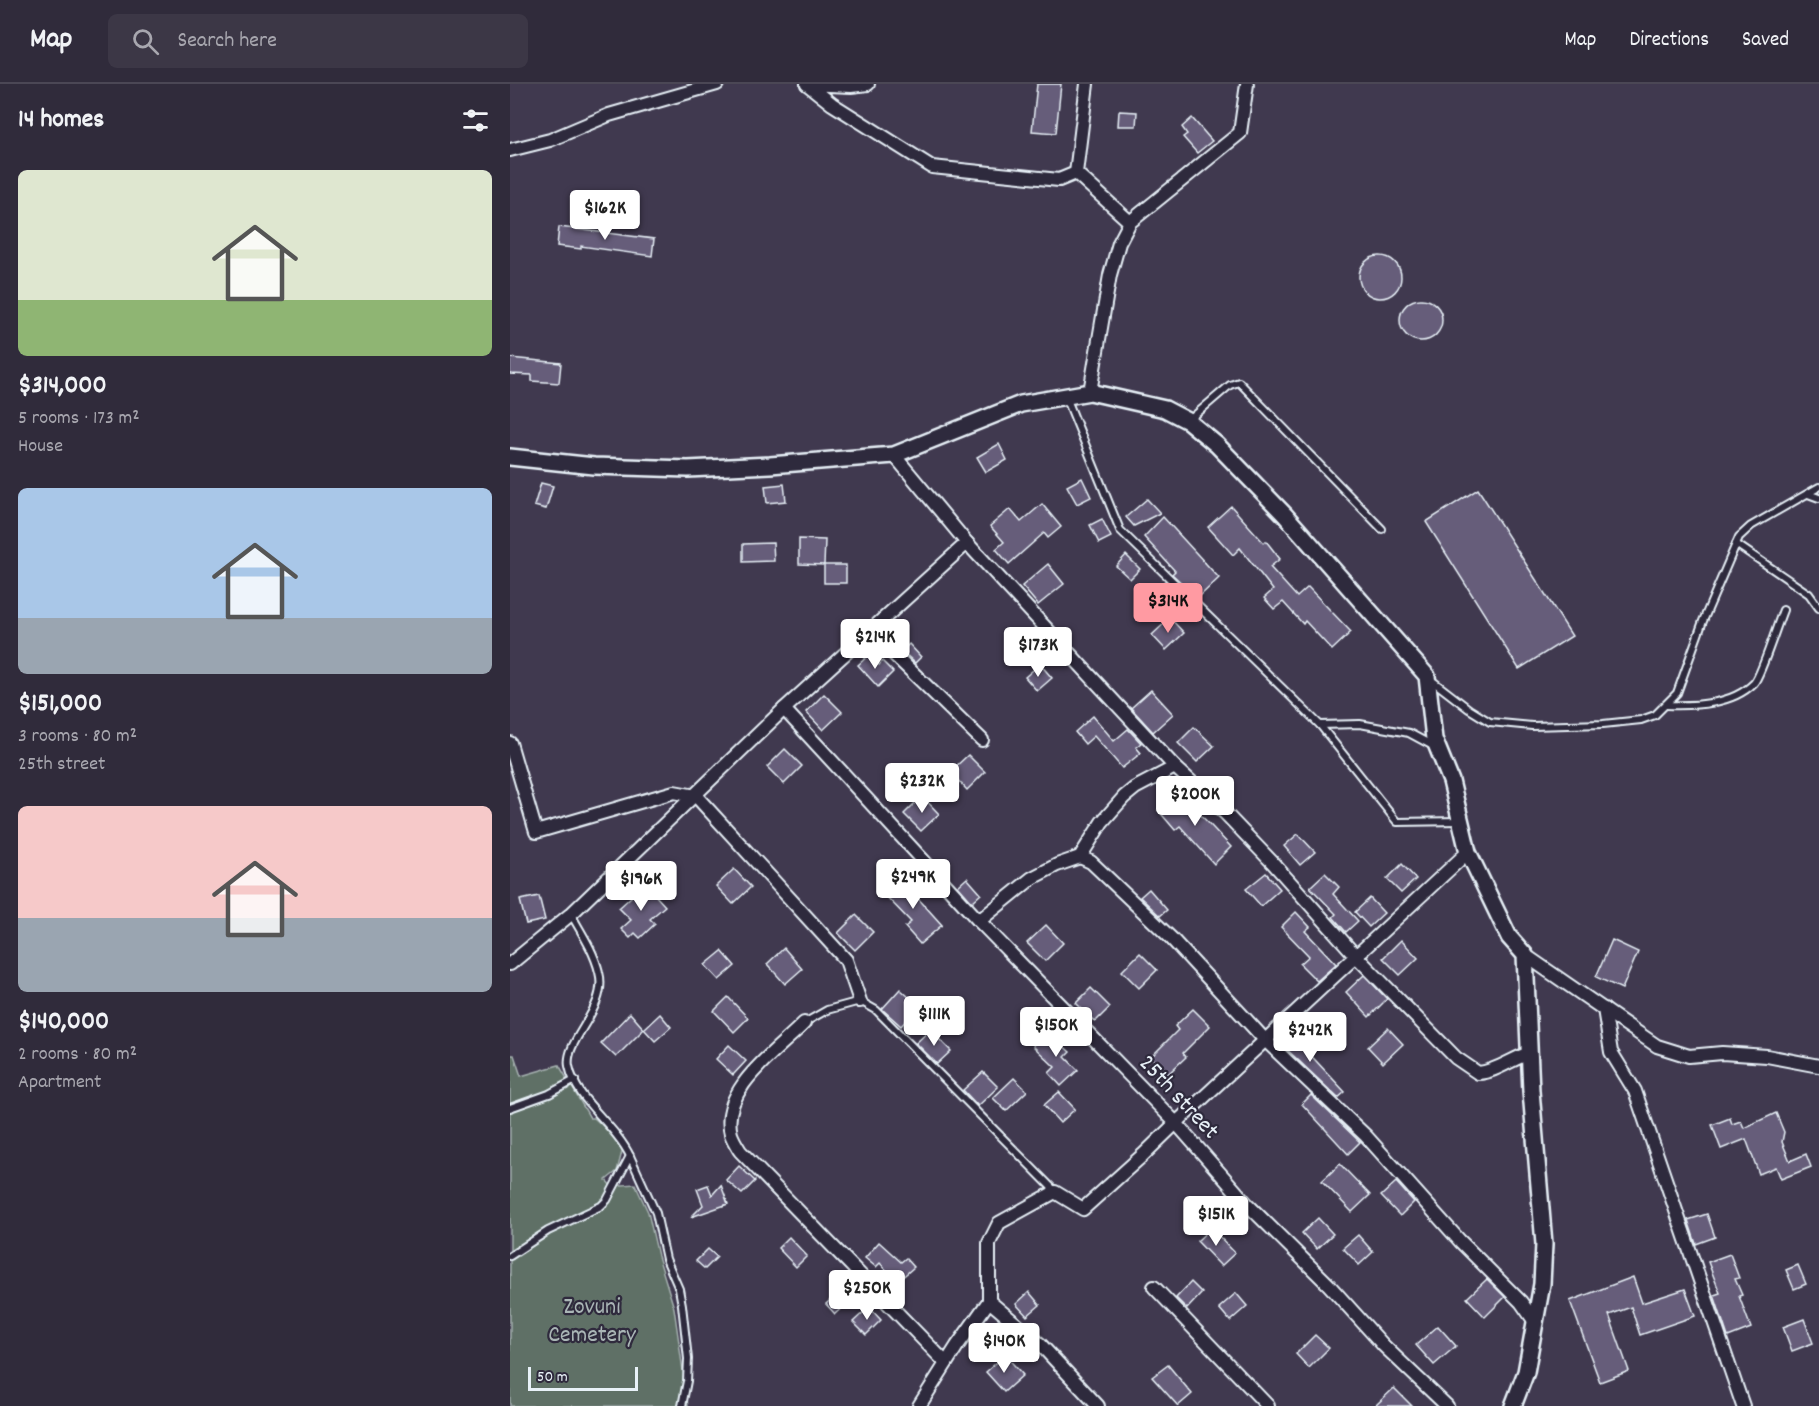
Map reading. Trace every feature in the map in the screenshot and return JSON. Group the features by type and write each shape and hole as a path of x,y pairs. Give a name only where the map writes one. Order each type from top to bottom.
{"street":[{"path":"510,150 550,140 609,115 716,84"},
{"path":"807,84 851,86 868,84"},
{"path":"807,84 832,104 932,167 1059,180 1076,173"},
{"path":"1076,173 1087,84"},
{"path":"1090,392 1110,275 1119,243 1130,222 1240,133 1247,84"},
{"path":"1076,173 1130,222"},
{"path":"510,458 594,466 688,469 770,465 894,455 1021,404 1090,392 1165,409 1188,421 1217,445 1284,515 1427,676 1434,739 1451,781 1468,852 1509,937 1525,955 1657,1046 1689,1056 1722,1053 1767,1056 1819,1066"},
{"path":"894,455 967,543 1175,767 1225,813 1356,956 1456,1058 1478,1073 1497,1068 1513,1058 1530,1053"},
{"path":"510,964 571,914 784,709 967,543"},
{"path":"870,631 982,740"},
{"name":"25th street","path":"784,709 979,921 1176,1123 1247,1203 1328,1284 1384,1346 1447,1406"},
{"path":"510,743 536,832 674,792 696,796 846,960 860,1001"},
{"path":"979,921 1032,878 1057,864 1080,856 1102,822 1124,797 1135,788 1175,767"},
{"path":"919,1406 989,1300 989,1243 999,1222 1055,1192 1083,1209 1468,852"},
{"path":"1080,856 1091,862 1171,938 1265,1040 1366,1136 1460,1241 1521,1302 1535,1322"},
{"path":"1513,1406 1526,1372 1542,1284 1544,1244 1531,1091 1525,955"},
{"path":"1604,1009 1611,1052 1635,1091 1743,1406"},
{"path":"804,1023 760,1064 741,1087 731,1109 731,1134 740,1151 946,1363"},
{"path":"1154,1287 1268,1406"},
{"path":"989,1300 1040,1344 1098,1406"}],"lane":[{"path":"1188,421 1230,385 1239,382 1382,529"},
{"path":"1066,396 1120,530 1320,725 1397,822 1460,821"},
{"path":"1427,676 1469,709 1490,722 1532,726 1603,724 1641,720 1655,715 1677,693 1703,621 1739,537 1752,526 1819,487"},
{"path":"1808,494 1819,498"},
{"path":"1736,544 1809,594 1819,608"},
{"path":"1666,705 1691,706 1729,699 1755,682 1783,609"},
{"path":"1320,725 1360,724 1409,733 1437,748"},
{"path":"571,914 590,948 600,974 598,1001 573,1046 568,1064 580,1094 624,1144 656,1213 666,1259 679,1289 682,1305 688,1359 682,1406"},
{"path":"804,1023 827,1010 860,1001 876,1010 1055,1192"},
{"path":"510,1108 549,1094 575,1080"},
{"path":"510,1256 548,1231 601,1206 608,1200 630,1156"}],"green space":[{"name":"Zovuni Cemetery","path":"510,1055 514,1055 521,1076 559,1065 590,1118 594,1118 612,1134 623,1148 617,1171 606,1180 611,1186 635,1184 648,1212 658,1256 674,1308 688,1406 510,1406"}],"building":[{"path":"1037,84 1061,84 1056,133 1032,131"},
{"path":"1119,111 1137,112 1136,126 1118,126"},
{"path":"1192,118 1212,141 1197,153 1183,137 1187,134 1182,127"},
{"path":"559,227 654,239 652,256 581,246 581,249 557,246"},
{"path":"1380,256 1395,262 1401,277 1395,292 1380,298 1365,292 1359,277 1365,262"},
{"path":"1421,299 1436,305 1442,320 1436,335 1421,341 1406,335 1400,320 1406,305"},
{"path":"510,358 561,363 559,383 532,381 532,375 510,374"},
{"path":"999,444 1007,460 986,472 977,457"},
{"path":"1082,478 1091,497 1077,504 1067,486"},
{"path":"541,483 553,486 546,509 534,506"},
{"path":"784,484 786,501 767,503 765,486"},
{"path":"1478,489 1572,636 1519,669 1426,522"},
{"path":"1147,499 1160,513 1134,526 1126,517"},
{"path":"1042,504 1061,527 1048,538 1044,533 1009,564 996,549 1004,542 990,526 1010,509 1021,522"},
{"path":"1231,506 1264,543 1266,541 1280,559 1270,567 1297,597 1308,587 1351,632 1332,650 1305,621 1303,624 1283,602 1274,609 1264,598 1273,590 1240,548 1233,555 1208,527"},
{"path":"1163,517 1219,578 1199,597 1187,584 1185,586 1172,574 1175,571 1144,537"},
{"path":"1102,519 1111,537 1099,543 1090,525"},
{"path":"799,539 825,540 824,565 799,564"},
{"path":"773,543 774,561 743,562 743,544"},
{"path":"1126,555 1140,569 1130,579 1116,566"},
{"path":"1048,564 1064,584 1038,605 1022,586"},
{"path":"824,565 846,565 846,583 824,583"},
{"path":"1165,581 1177,593 1166,604 1154,591"},
{"path":"1170,618 1184,633 1166,650 1152,635"},
{"path":"909,644 921,657 915,663 902,651"},
{"path":"869,655 879,665 882,661 893,672 878,687 858,665"},
{"path":"1040,664 1052,678 1037,691 1025,677"},
{"path":"1151,690 1173,714 1153,732 1131,708"},
{"path":"824,694 842,712 823,730 806,712"},
{"path":"1093,716 1114,741 1128,729 1141,743 1136,747 1141,753 1122,768 1094,736 1085,744 1075,732"},
{"path":"1194,727 1214,746 1197,762 1178,743"},
{"path":"785,749 802,766 784,784 767,767"},
{"path":"968,755 985,772 967,790 950,772"},
{"path":"1179,792 1231,847 1214,864 1180,826 1175,830 1158,810"},
{"path":"922,796 939,814 921,831 904,814"},
{"path":"1298,834 1315,852 1300,865 1284,846"},
{"path":"1402,864 1416,879 1401,893 1387,879"},
{"path":"734,869 751,887 733,904 716,886"},
{"path":"1266,873 1280,889 1261,906 1246,889"},
{"path":"1325,873 1339,887 1333,894 1358,921 1346,932 1333,917 1336,914 1310,887"},
{"path":"902,876 919,893 916,896 942,925 920,944 905,927 911,922 884,894"},
{"path":"967,878 981,894 972,902 958,886"},
{"path":"645,884 665,906 650,919 655,924 640,938 635,933 630,938 621,929 631,920 619,908"},
{"path":"1149,889 1167,910 1160,916 1140,897"},
{"path":"539,896 545,920 526,924 520,900"},
{"path":"1370,898 1384,913 1369,927 1355,912"},
{"path":"1296,912 1310,927 1305,931 1336,964 1317,981 1300,964 1309,956 1281,927"},
{"path":"856,915 873,932 855,950 838,933"},
{"path":"1046,925 1063,943 1045,961 1027,943"},
{"path":"1401,940 1418,958 1400,975 1383,958"},
{"path":"1612,940 1638,952 1622,989 1596,977"},
{"path":"784,948 802,969 785,984 767,964"},
{"path":"722,951 735,966 719,980 705,965"},
{"path":"1140,953 1157,970 1139,988 1122,971"},
{"path":"1364,975 1387,999 1369,1017 1346,992"},
{"path":"1091,988 1110,1007 1095,1022 1076,1003"},
{"path":"900,989 919,1006 901,1026 882,1009"},
{"path":"728,997 748,1018 734,1032 714,1011"},
{"path":"1193,1009 1210,1026 1183,1053 1186,1057 1168,1074 1151,1057 1178,1030 1175,1026"},
{"path":"630,1013 644,1029 616,1057 601,1043"},
{"path":"660,1014 671,1027 655,1041 644,1029"},
{"path":"1388,1028 1403,1044 1383,1063 1368,1047"},
{"path":"930,1030 951,1051 937,1064 916,1043"},
{"path":"1047,1031 1070,1052 1065,1057 1078,1070 1061,1086 1049,1073 1055,1067 1033,1046"},
{"path":"1288,1031 1345,1092 1338,1098 1278,1041"},
{"path":"729,1045 746,1061 733,1075 716,1059"},
{"path":"983,1072 998,1087 978,1106 963,1090"},
{"path":"1014,1078 1027,1091 1006,1111 993,1098"},
{"path":"1059,1092 1075,1109 1060,1123 1044,1105"},
{"path":"1311,1095 1360,1142 1348,1154 1302,1104"},
{"path":"1776,1113 1784,1132 1782,1142 1790,1161 1806,1154 1811,1167 1781,1179 1776,1167 1759,1174 1746,1139 1721,1149 1712,1125 1730,1118 1732,1124 1741,1121 1744,1128"},
{"path":"1340,1164 1370,1195 1352,1212 1322,1181"},
{"path":"739,1166 755,1181 742,1194 726,1180"},
{"path":"1396,1182 1414,1202 1400,1216 1381,1196"},
{"path":"708,1185 712,1195 721,1185 728,1204 691,1217 703,1205 697,1189"},
{"path":"1707,1214 1715,1237 1696,1244 1688,1220"},
{"path":"1318,1218 1333,1234 1317,1249 1302,1233"},
{"path":"1211,1228 1235,1253 1221,1266 1197,1241"},
{"path":"1358,1235 1373,1252 1359,1265 1343,1248"},
{"path":"789,1237 807,1256 796,1267 778,1248"},
{"path":"879,1242 901,1262 906,1258 914,1267 897,1282 880,1263 876,1267 865,1258"},
{"path":"708,1249 717,1257 705,1269 696,1261"},
{"path":"1730,1254 1739,1278 1735,1279 1742,1295 1739,1296 1751,1328 1728,1337 1714,1295 1720,1293 1708,1262"},
{"path":"1798,1265 1806,1284 1794,1289 1786,1270"},
{"path":"1633,1277 1642,1303 1685,1289 1695,1316 1640,1335 1631,1307 1609,1315 1629,1371 1600,1382 1570,1301"},
{"path":"1487,1279 1505,1297 1485,1317 1467,1298"},
{"path":"1191,1282 1202,1293 1187,1309 1176,1298"},
{"path":"839,1292 848,1302 835,1314 826,1304"},
{"path":"1029,1292 1040,1305 1027,1316 1016,1304"},
{"path":"1236,1293 1247,1306 1230,1321 1219,1308"},
{"path":"869,1307 881,1320 866,1335 853,1322"},
{"path":"1804,1319 1813,1343 1792,1351 1783,1327"},
{"path":"1438,1326 1456,1346 1434,1365 1416,1345"},
{"path":"1315,1335 1329,1348 1309,1368 1296,1354"},
{"path":"1005,1355 1023,1375 1004,1392 986,1372"},
{"path":"1168,1365 1192,1394 1178,1406 1152,1377"},
{"path":"1394,1388 1412,1406 1375,1406"}]}
